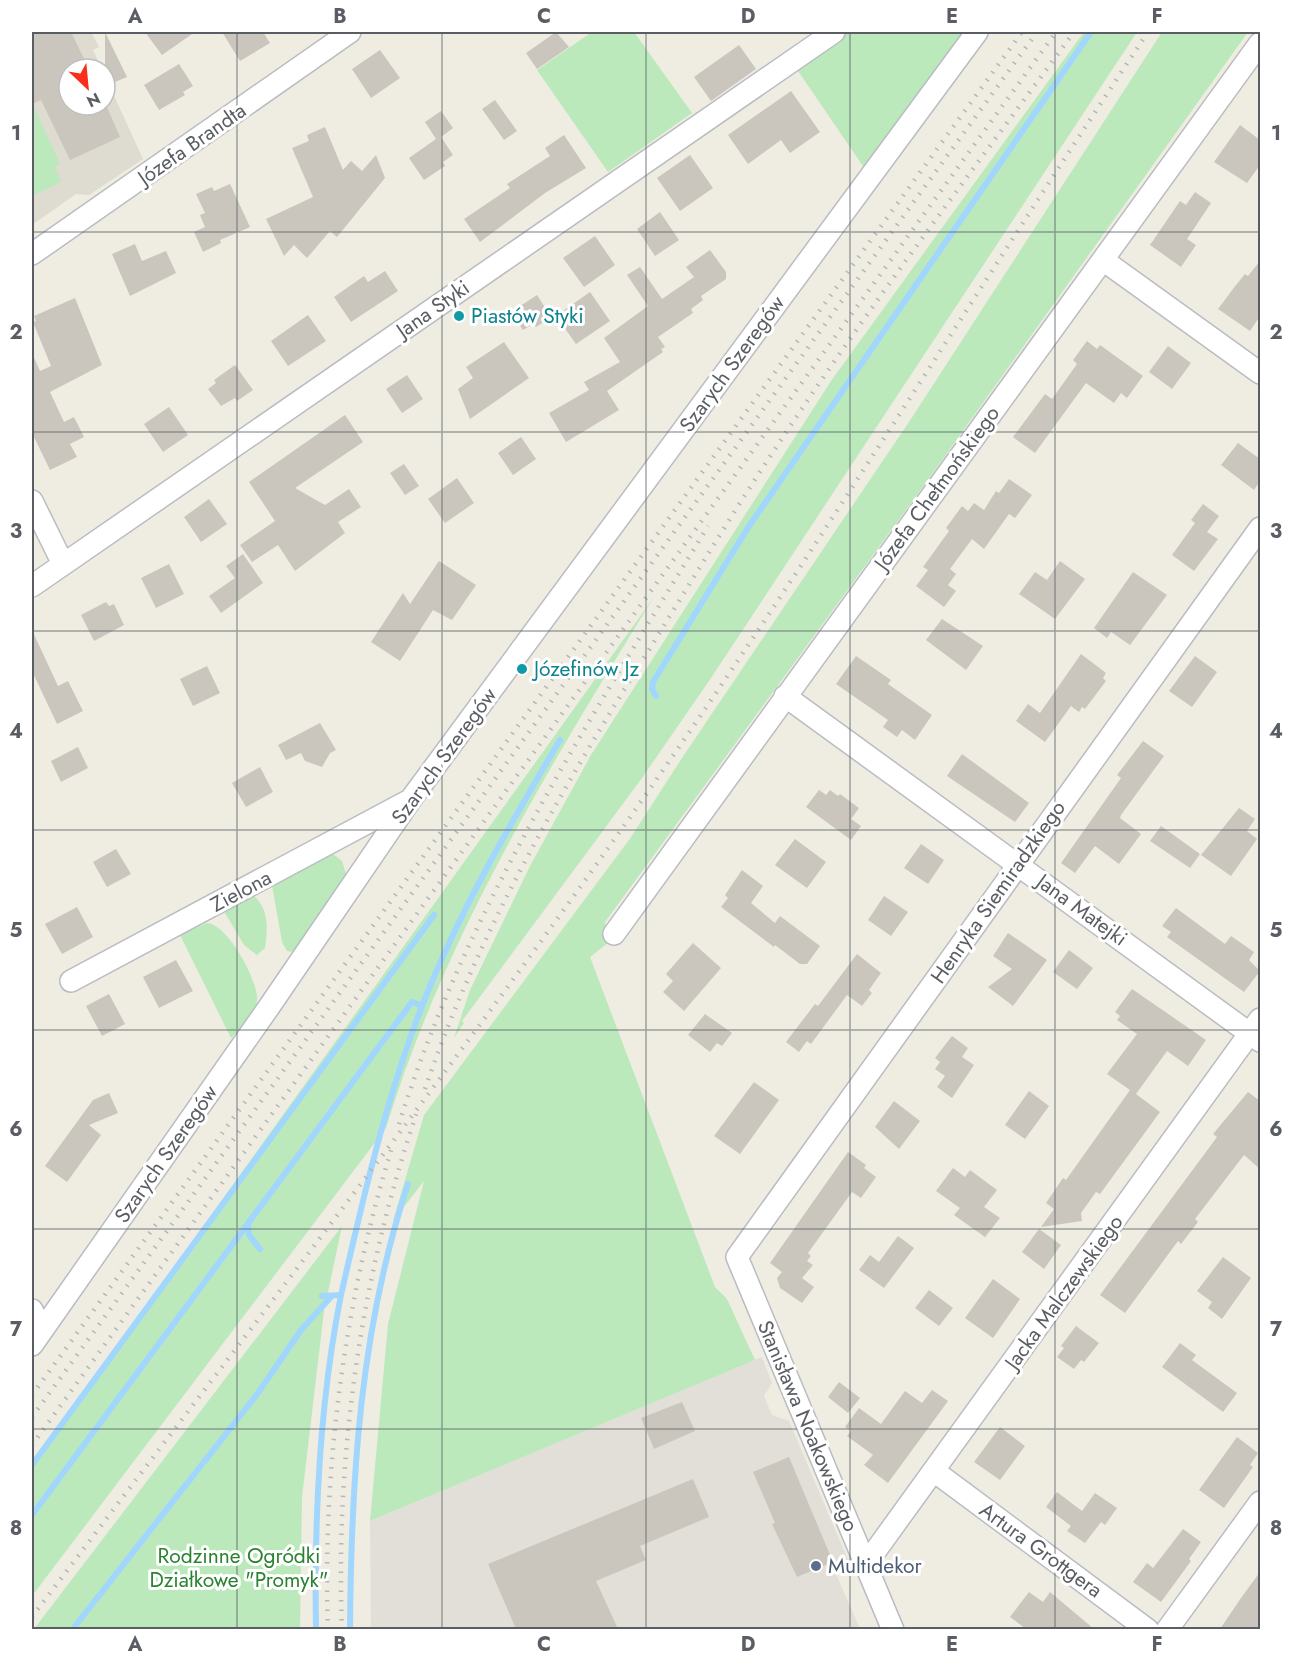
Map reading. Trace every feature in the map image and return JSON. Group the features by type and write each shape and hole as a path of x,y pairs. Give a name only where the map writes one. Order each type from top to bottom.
{"street":[{"name":"Józefa Brandta","path":"32,254 350,32"},
{"name":"Jana Styki","path":"32,586 834,32"},
{"name":"Szarych Szeregów","path":"37,1338 411,800 977,32"},
{"name":"Józefa Chełmońskiego","path":"614,934 1260,43"},
{"path":"1103,260 1260,373"},
{"path":"32,501 63,564"},
{"name":"Henryka Siemiradzkiego","path":"736,1257 1260,528"},
{"name":"Jana Matejki","path":"785,696 1018,864 1257,1031"},
{"name":"Zielona","path":"71,981 411,800"},
{"name":"Jacka Malczewskiego","path":"866,1564 1257,1031"},
{"name":"Stanisława Noakowskiego","path":"736,1257 893,1629"},
{"path":"32,1310 37,1338"},
{"name":"Artura Grottgera","path":"934,1471 1148,1629"},
{"path":"1167,1629 1260,1502"}],"shaded area":[{"path":"32,32 91,32 99,47 93,50 96,57 57,57 57,117 117,117 117,102 143,159 89,195 76,194 32,225"},
{"path":"762,1357 772,1383 764,1396 772,1415 789,1421 848,1560 833,1567 860,1629 371,1629 370,1521"}],"green space":[{"path":"592,32 634,32 692,113 608,172 537,70"},
{"path":"846,32 969,32 867,172 796,68"},
{"path":"1084,32 1137,32 711,678 642,778 462,1021 464,1023 454,1038 470,990 530,866 591,755 831,381"},
{"path":"1162,32 1248,32 930,477 605,922 609,942 590,957 715,1287 727,1299 755,1360 370,1521 388,1324 424,1181 393,1221 424,1115 629,840 909,422"},
{"path":"33,105 60,164 55,167 61,182 34,195 32,190"},
{"path":"654,597 576,724 503,854 469,921 438,988 410,1058 386,1128 32,1596 32,1465"},
{"path":"328,850 342,861 347,877 300,948 293,952 287,951 282,942 272,885"},
{"path":"252,894 262,905 267,925 265,948 257,955 244,945 225,913 227,903"},
{"path":"207,923 224,932 232,943 253,980 256,992 257,1000 254,1010 231,1038 180,935"},
{"name":"Rodzinne Ogródki Działkowe \"Promyk\"","path":"342,1226 324,1311 302,1497 300,1629 34,1629"}],"building":[{"path":"32,32 71,32 83,57 57,57 57,117 111,117 120,137 70,160 41,100 32,104"},
{"path":"105,32 127,77 117,81 117,57 105,57"},
{"path":"145,32 195,32 162,55"},
{"path":"222,32 263,32 270,43 240,61"},
{"path":"556,32 569,47 537,69 526,53"},
{"path":"739,45 756,69 711,101 694,77"},
{"path":"380,50 400,78 371,98 352,69"},
{"path":"179,64 193,86 183,92 185,95 159,110 144,85"},
{"path":"791,91 820,132 790,153 781,140 748,164 728,135"},
{"path":"495,100 517,131 504,140 482,109"},
{"path":"441,111 453,128 441,137 453,155 443,162 445,166 424,180 409,158 436,139 425,122"},
{"path":"1240,125 1260,140 1260,165 1247,183 1214,162"},
{"path":"325,127 343,170 351,161 362,171 376,155 385,178 337,237 330,231 307,258 294,245 284,256 266,219 313,197 292,148 309,141 307,135"},
{"path":"564,135 586,168 545,193 480,242 464,219 510,188 507,184 550,156 545,148"},
{"path":"690,155 713,188 680,211 657,178"},
{"path":"230,184 250,227 220,240 221,243 203,252 194,232 205,227 200,215 205,213 196,194 212,187 214,191"},
{"path":"1195,192 1211,203 1187,239 1196,245 1181,267 1150,245 1180,201 1186,205"},
{"path":"660,212 679,240 655,256 637,229"},
{"path":"595,236 615,265 584,287 563,258"},
{"path":"135,244 142,261 166,251 176,273 130,296 112,254"},
{"path":"710,250 726,272 726,279 701,296 703,300 691,309 693,313 658,337 665,347 661,349 663,352 607,391 619,410 566,442 549,413 589,390 584,382 620,362 604,338 648,306 627,275 640,267 662,299 694,277 686,267"},
{"path":"1260,261 1260,316 1250,331 1218,309 1245,274 1248,276"},
{"path":"385,271 398,291 351,322 334,297 364,276 368,282"},
{"path":"590,292 610,321 576,344 556,316"},
{"path":"537,295 551,317 536,327 533,324 523,330 511,312"},
{"path":"75,298 102,365 50,392 64,422 74,417 84,437 70,444 77,457 50,470 32,433 32,353 40,371 51,366 33,322 36,321 34,316"},
{"path":"308,315 326,341 288,366 271,341"},
{"path":"1087,341 1097,349 1100,345 1143,376 1127,398 1121,393 1114,403 1086,383 1035,453 1013,437 1045,394 1052,399 1077,364 1073,360"},
{"path":"504,342 529,378 470,419 458,389 473,378 466,367"},
{"path":"1168,346 1191,363 1172,389 1149,372"},
{"path":"235,365 253,390 237,401 235,398 221,406 208,389 216,383 214,380"},
{"path":"407,375 423,399 402,413 386,389"},
{"path":"169,407 188,435 163,452 144,424"},
{"path":"345,415 363,442 295,488 325,505 349,489 361,507 338,522 345,533 295,571 278,545 252,562 240,545 275,521 249,482"},
{"path":"521,437 536,459 513,475 498,453"},
{"path":"1238,443 1260,459 1260,481 1254,490 1221,465"},
{"path":"404,464 419,486 405,495 390,473"},
{"path":"457,478 474,503 445,523 428,499"},
{"path":"1009,479 1032,495 1015,518 1009,514 984,549 972,539 950,569 956,574 948,585 956,591 944,607 916,586 928,570 923,567 949,531 946,528 962,506 968,511 974,503 984,510 996,491 999,493"},
{"path":"209,499 227,524 201,542 184,517"},
{"path":"1203,504 1219,516 1207,532 1218,539 1194,571 1172,555 1195,523 1191,520"},
{"path":"243,554 263,583 221,613 209,596 235,578 226,566"},
{"path":"439,561 476,585 452,620 433,610 400,661 371,642 403,593 410,604"},
{"path":"1060,561 1085,579 1055,619 1019,594 1035,572 1047,580"},
{"path":"169,564 184,594 156,608 141,578"},
{"path":"1133,572 1167,595 1130,645 1111,632 1107,638 1094,628"},
{"path":"106,602 109,606 114,604 124,625 94,641 81,615"},
{"path":"942,619 983,646 966,670 926,640"},
{"path":"32,630 58,686 68,681 83,711 57,724 32,671"},
{"path":"1081,654 1106,673 1103,678 1106,681 1085,709 1082,707 1079,712 1071,706 1045,742 1016,721 1028,704 1040,713"},
{"path":"856,656 891,680 888,684 932,715 915,740 902,730 897,737 883,727 888,720 836,684"},
{"path":"1195,656 1217,672 1192,707 1169,691"},
{"path":"207,666 220,693 193,706 180,679"},
{"path":"320,723 336,750 330,753 322,767 305,761 301,753 286,760 278,745"},
{"path":"1143,741 1164,756 1120,818 1141,834 1119,864 1095,846 1075,873 1061,863 1121,778 1117,775"},
{"path":"78,747 88,768 61,782 51,761"},
{"path":"962,754 1029,803 1015,822 947,776"},
{"path":"260,767 273,792 246,807 232,783"},
{"path":"819,790 826,795 830,790 838,796 840,794 859,808 851,819 861,826 851,840 806,807"},
{"path":"1239,808 1255,819 1247,831 1257,839 1231,876 1201,855"},
{"path":"1161,826 1200,854 1190,868 1150,841"},
{"path":"795,839 826,862 807,888 775,865"},
{"path":"921,844 944,860 928,884 904,868"},
{"path":"116,849 131,874 107,887 93,862"},
{"path":"742,870 763,886 751,903 775,923 780,916 820,946 807,964 800,964 775,945 774,947 721,907 728,898 725,895"},
{"path":"884,896 908,912 891,936 868,920"},
{"path":"77,907 93,937 62,954 45,924"},
{"path":"1176,908 1225,944 1231,936 1254,952 1249,960 1260,971 1244,992 1167,937 1171,932 1162,926"},
{"path":"1008,933 1047,960 1013,1006 988,987 1012,969 993,956"},
{"path":"693,943 721,968 684,1011 663,992 673,981 666,974"},
{"path":"1069,950 1093,968 1077,989 1053,972"},
{"path":"857,954 881,973 869,990 872,993 862,1006 847,995 811,1044 807,1041 799,1052 786,1042 815,1004 818,1006"},
{"path":"176,960 193,991 159,1008 143,977"},
{"path":"1132,989 1206,1040 1188,1066 1167,1051 1136,1094 1160,1112 1100,1194 1096,1192 1081,1213 1082,1221 1041,1227 1054,1209 1046,1203 1063,1178 1066,1180 1130,1090 1107,1074 1137,1034 1117,1020 1120,1016 1115,1012"},
{"path":"109,994 125,1024 102,1036 86,1006"},
{"path":"705,1014 732,1033 722,1046 717,1043 710,1052 688,1035"},
{"path":"952,1036 968,1048 962,1057 974,1065 952,1098 937,1087 945,1076 935,1069 940,1062 935,1058"},
{"path":"754,1082 779,1100 740,1154 714,1136"},
{"path":"1029,1091 1049,1106 1025,1139 1005,1125"},
{"path":"1248,1092 1260,1101 1260,1169 1244,1155 1195,1219 1198,1222 1181,1244 1178,1241 1125,1313 1100,1295 1217,1137 1213,1134"},
{"path":"109,1093 118,1113 89,1125 101,1135 67,1182 45,1166 93,1100"},
{"path":"894,1101 920,1121 899,1149 875,1127"},
{"path":"848,1152 866,1165 864,1168 876,1177 861,1198 852,1192 808,1253 811,1256 807,1261 813,1265 802,1278 814,1287 802,1303 780,1288 777,1278 782,1272 770,1263"},
{"path":"953,1168 965,1177 970,1170 997,1190 984,1207 1000,1218 985,1237 954,1215 960,1208 936,1191"},
{"path":"1039,1229 1061,1245 1044,1269 1022,1252"},
{"path":"898,1236 914,1248 884,1288 859,1270 870,1255 879,1262"},
{"path":"1223,1257 1251,1278 1222,1319 1208,1308 1212,1302 1197,1291"},
{"path":"993,1279 1020,1299 993,1338 965,1318"},
{"path":"929,1290 953,1308 939,1326 915,1308"},
{"path":"1076,1326 1099,1343 1084,1362 1081,1360 1074,1369 1057,1357 1064,1348 1061,1346"},
{"path":"1180,1343 1196,1355 1192,1360 1237,1393 1223,1412 1162,1367"},
{"path":"839,1382 860,1398 848,1413 828,1397"},
{"path":"932,1390 948,1401 888,1483 864,1465 873,1455 847,1436 851,1431 845,1427 859,1408 881,1424 905,1391 922,1403"},
{"path":"682,1402 695,1431 654,1449 641,1418"},
{"path":"1000,1427 1025,1446 1000,1480 974,1462"},
{"path":"1237,1437 1258,1453 1250,1465 1253,1467 1224,1508 1199,1490"},
{"path":"789,1457 833,1562 797,1577 772,1524 775,1523 753,1472"},
{"path":"693,1479 709,1517 640,1546 646,1560 596,1581 618,1629 516,1629 488,1564"},
{"path":"1057,1492 1082,1511 1095,1493 1117,1508 1105,1525 1101,1522 1085,1543 1067,1531 1071,1526 1046,1507"},
{"path":"1183,1529 1201,1542 1189,1559 1191,1561 1161,1602 1133,1582 1147,1563 1153,1568"},
{"path":"1260,1572 1260,1629 1220,1629 1241,1598"},
{"path":"1029,1592 1043,1602 1050,1592 1094,1629 1026,1629 1010,1617"}],"waterway":[{"path":"656,696 652,689 653,682 749,526 1091,32"},
{"path":"341,1295 386,1113 422,1006 468,903 560,740"},
{"path":"32,1465 434,915"},
{"path":"32,1515 412,1002 422,1006"},
{"path":"350,1630 353,1517 361,1404 379,1293 408,1184"},
{"path":"248,1224 249,1235 260,1249"},
{"path":"316,1630 319,1461 328,1378 341,1295 322,1296"},
{"path":"72,1630 258,1393 301,1330 331,1297"}],"railway":[{"path":"32,1395 1022,32"},
{"path":"32,1417 1037,32"},
{"path":"32,1445 1056,32"},
{"path":"425,1089 447,1030 497,916 555,806 619,698 736,509 823,378 929,228 1074,32"},
{"path":"32,1617 508,987 661,773 846,497 1148,32"},
{"path":"399,1124 427,1044 496,890 577,742 708,526"},
{"path":"342,1630 343,1499 356,1367 381,1238 397,1174 417,1112"},
{"path":"328,1630 329,1507 340,1384 362,1262 393,1144"}],"place":[{"name":"Piastów Styki","path":"459,316"},
{"name":"Józefinów Jz","path":"522,669"},
{"name":"Multidekor","path":"816,1566"}]}
